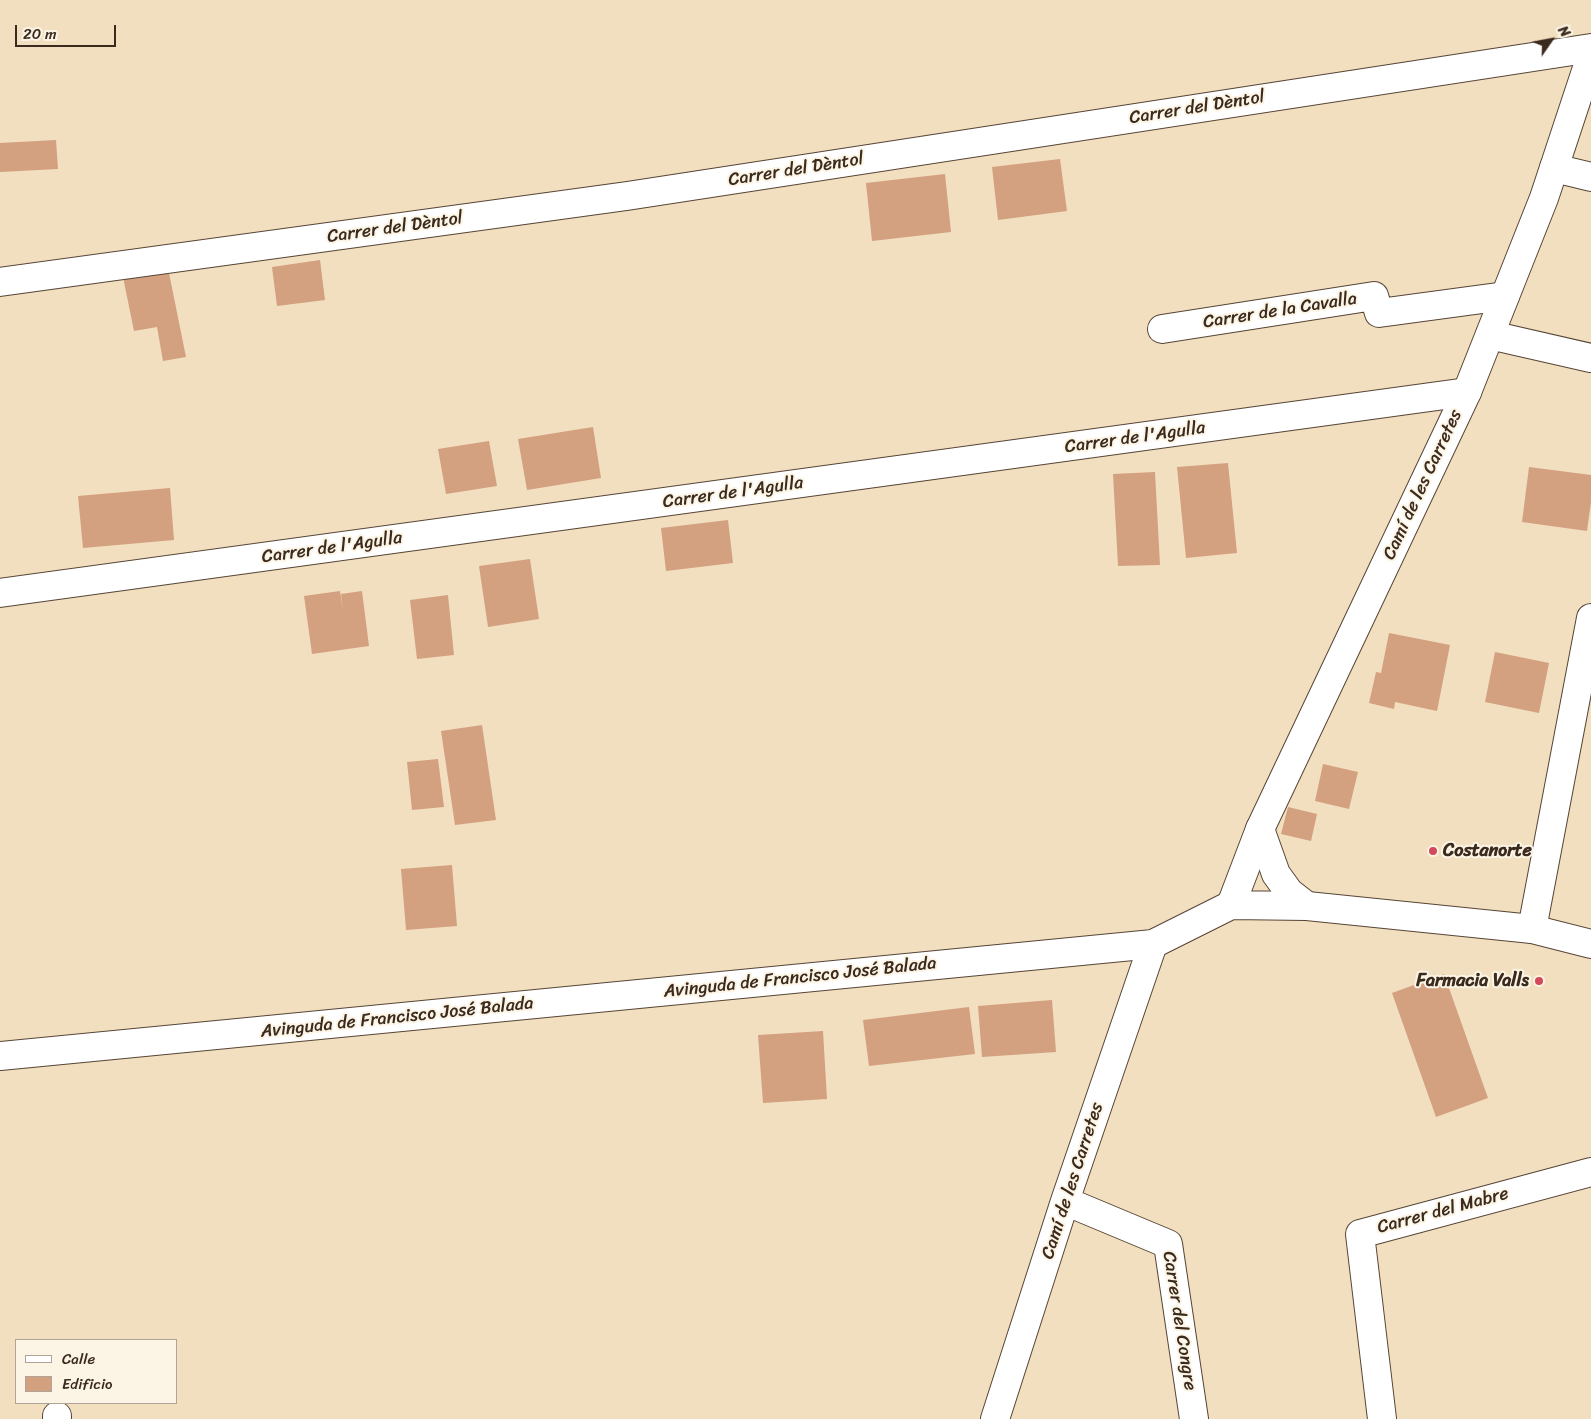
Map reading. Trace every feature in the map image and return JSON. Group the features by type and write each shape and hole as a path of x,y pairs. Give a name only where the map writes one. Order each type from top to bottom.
{"street":[{"name":"Carrer del Dèntol","path":"0,282 627,196 1591,48"},
{"name":"Camí de les Carretes","path":"1231,905 1260,829 1467,392 1544,198 1591,56"},
{"path":"1554,168 1591,177"},
{"name":"Carrer de la Cavalla","path":"1162,329 1374,296 1380,313 1505,296"},
{"path":"1490,335 1591,358"},
{"name":"Carrer de l'Agulla","path":"0,594 1467,392"},
{"path":"1532,929 1591,618"},
{"path":"1260,829 1276,874 1289,892 1307,906"},
{"name":"Avinguda de Francisco José Balada","path":"0,1056 1153,944 1231,905 1307,906 1532,929 1591,944"},
{"name":"Camí de les Carretes","path":"995,1419 1065,1201 1153,944"},
{"name":"Carrer del Mabre","path":"1382,1419 1360,1234 1591,1172"},
{"name":"Carrer del Congre","path":"1065,1201 1168,1244 1194,1419"}],"building":[{"path":"56,140 58,169 0,172 0,143"},
{"path":"1060,159 1067,211 998,220 992,167"},
{"path":"945,174 951,232 872,241 866,183"},
{"path":"320,260 325,300 277,306 272,267"},
{"path":"168,268 186,357 163,361 157,327 134,331 123,277"},
{"path":"593,427 601,478 527,490 518,439"},
{"path":"489,441 497,486 446,494 438,449"},
{"path":"1228,463 1237,553 1186,558 1177,467"},
{"path":"1529,467 1591,475 1591,502 1587,531 1522,522"},
{"path":"1155,472 1160,565 1118,566 1113,474"},
{"path":"170,488 174,540 83,548 78,496"},
{"path":"728,520 733,563 666,571 661,528"},
{"path":"530,559 539,619 488,627 479,566"},
{"path":"340,591 343,611 341,594 362,591 369,646 312,654 304,596"},
{"path":"448,595 454,655 417,659 410,600"},
{"path":"1389,633 1450,645 1437,711 1395,702 1394,709 1369,703 1376,672 1381,673"},
{"path":"1495,652 1549,663 1539,713 1485,702"},
{"path":"482,725 496,820 455,825 441,731"},
{"path":"438,759 444,807 412,810 407,762"},
{"path":"1323,764 1358,772 1349,809 1315,801"},
{"path":"1288,807 1317,814 1311,841 1281,834"},
{"path":"452,865 457,926 406,930 401,869"},
{"path":"1444,974 1488,1098 1436,1117 1392,993"},
{"path":"1052,1000 1056,1052 982,1057 978,1006"},
{"path":"969,1007 975,1054 869,1066 863,1020"},
{"path":"823,1031 827,1099 763,1103 758,1035"}],"place":[{"name":"Costanorte","path":"1433,851"},
{"name":"Farmacia Valls","path":"1539,981"}]}
